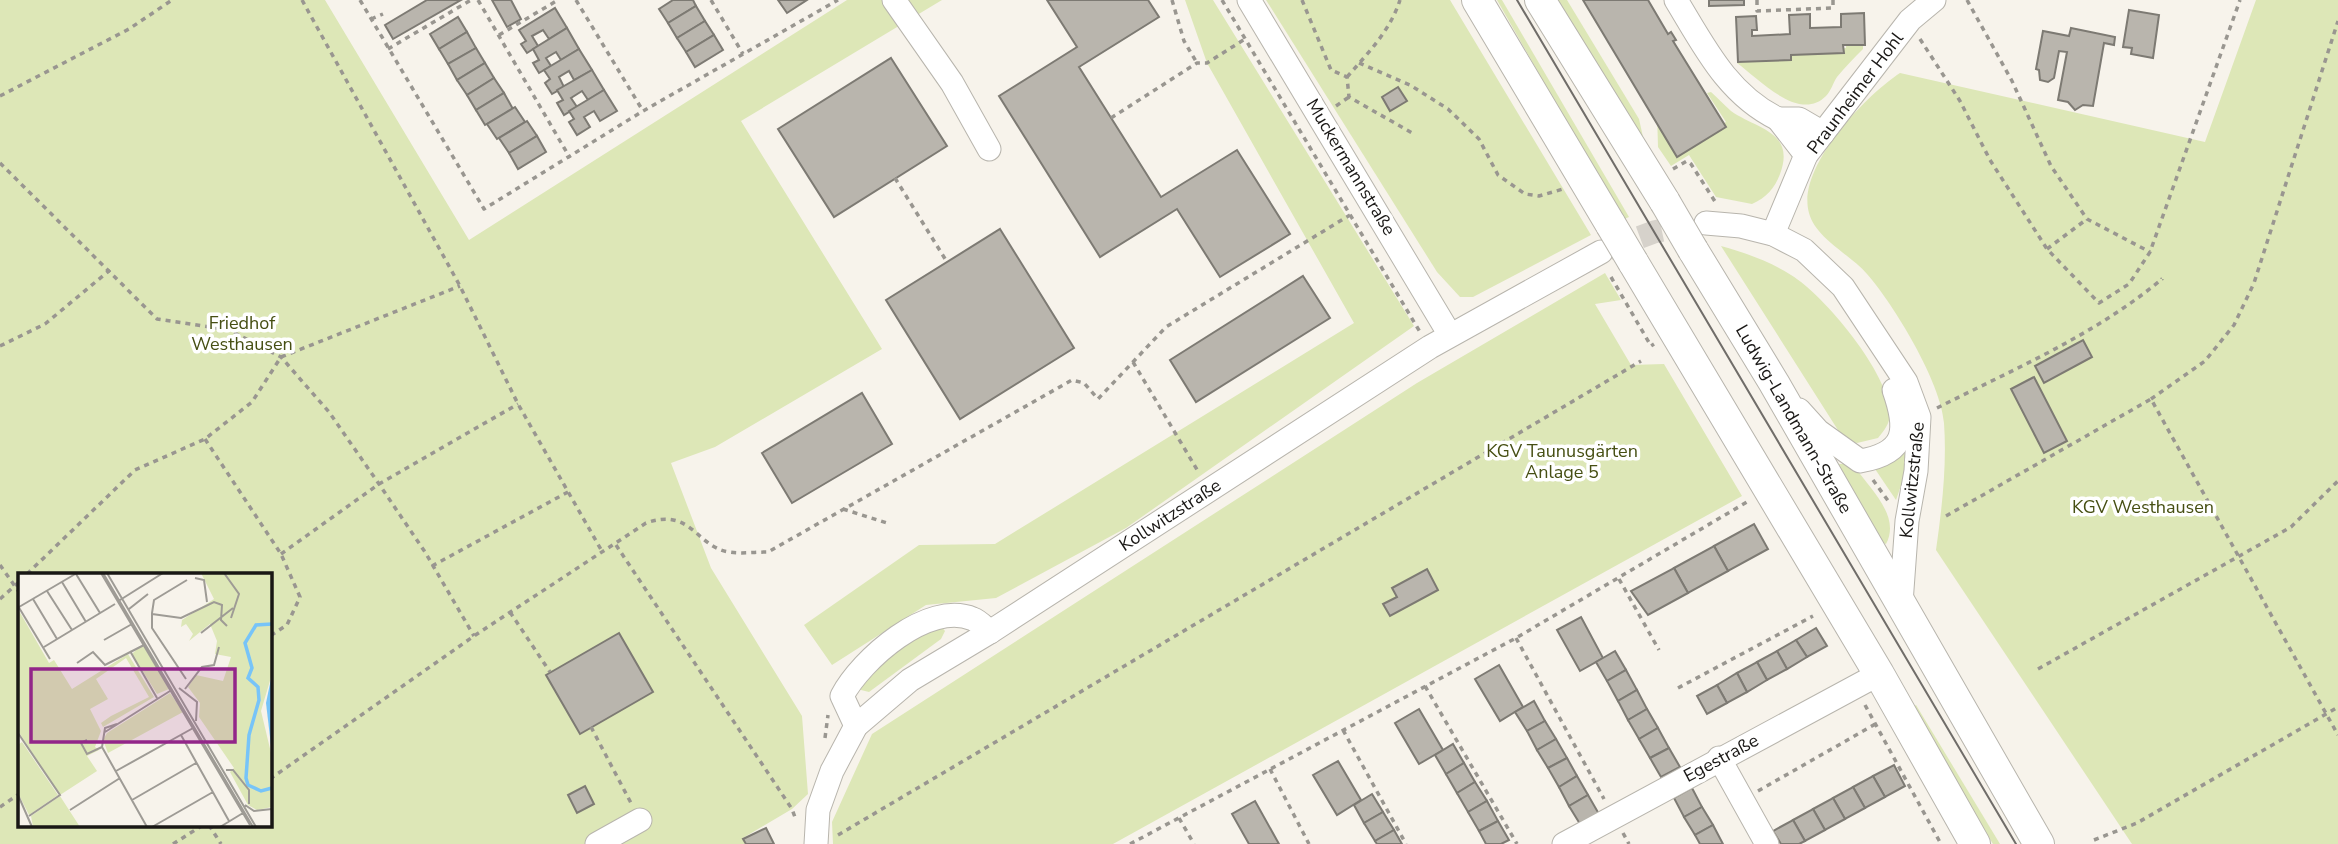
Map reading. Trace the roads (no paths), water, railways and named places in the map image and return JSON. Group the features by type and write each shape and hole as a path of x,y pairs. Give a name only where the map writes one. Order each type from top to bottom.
{"main road":[{"path":"1478,0 1613,252 1887,717 1975,844"},
{"name":"Ludwig-Landmann-Straße","path":"1540,0 1774,383 2039,844"}],"street":[{"path":"894,0 952,83 989,149"},
{"name":"Muckermannstraße","path":"1249,0 1450,335"},
{"path":"1676,0 1724,78 1756,108 1778,119 1806,155"},
{"name":"Praunheimer Hohl","path":"1773,234 1806,155 1910,20 1934,0"},
{"path":"1778,119 1800,119 1824,132"},
{"name":"Kollwitzstraße","path":"1706,223 1741,226 1773,234 1804,250 1843,286 1906,382 1919,416 1916,471 1907,521 1901,603"},
{"name":"Kollwitzstraße","path":"816,844 818,810 832,771 856,726 910,680 990,632 1450,335 1613,252"},
{"name":"Kollwitzstraße","path":"1774,383 1818,430 1860,461 1880,457 1894,449 1902,434 1903,416 1870,328"},
{"path":"856,726 842,696 851,678 890,643 912,628 946,617 974,619 990,632"},
{"name":"Egestraße","path":"1564,844 1719,758 1867,681"},
{"path":"1719,758 1767,844"},
{"path":"597,844 640,820"}],"tunnel":[{"path":"1608,249 1654,232 1692,224"}],"tram line":[{"path":"1517,0 2016,844"}],"park label":[{"name":"Friedhof Westhausen","path":"242,333"},
{"name":"KGV Taunusgärten Anlage 5","path":"1562,461"},
{"name":"KGV Westhausen","path":"2143,507"}]}
